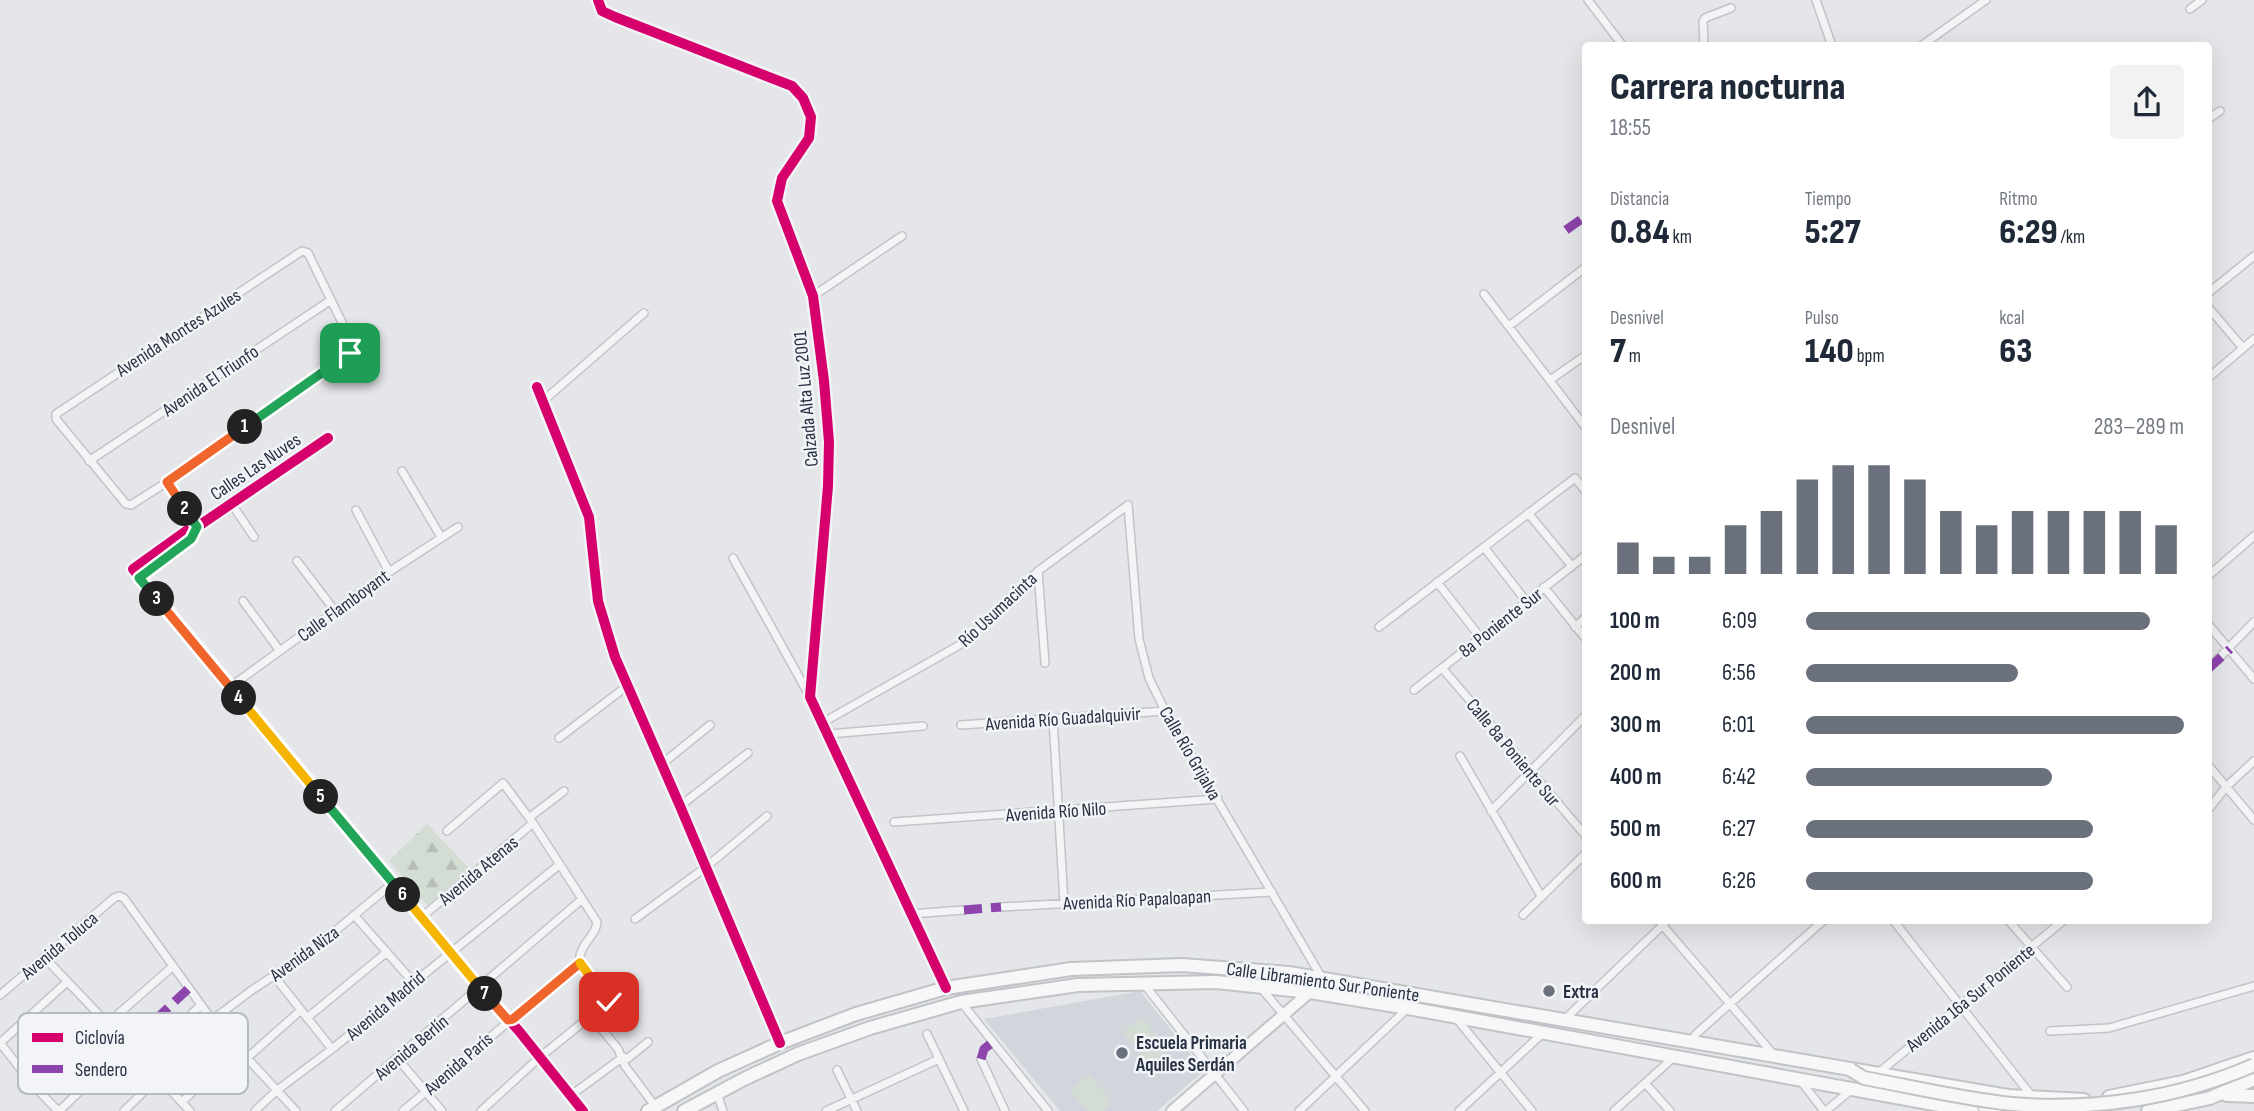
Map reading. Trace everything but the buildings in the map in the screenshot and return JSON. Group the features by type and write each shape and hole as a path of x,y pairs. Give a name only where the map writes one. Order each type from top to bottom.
{"main road":[{"name":"Calle Libramiento Sur Poniente","path":"652,1108 718,1071 780,1043 856,1014 946,988 1071,969 1140,967 1228,967 1322,978 2034,1099 2106,1098 2183,1082 2232,1066 2253,1064"},
{"name":"Calle Libramiento Sur Poniente","path":"684,1111 798,1054 870,1028 961,1002 1078,985 1216,982 1259,985 1408,1007 1972,1111"},
{"name":"Calle Libramiento Sur Poniente","path":"1851,1070 1864,1078 2013,1104 2094,1106 2156,1096 2226,1076 2253,1064"},
{"path":"2108,1111 2128,1109 2211,1089 2253,1064"},
{"path":"2232,1066 2239,1086"},
{"path":"2210,1098 2254,1079"},
{"name":"Calle Libramiento Sur Poniente","path":"1847,1088 1862,1083 2014,1111"},
{"path":"2150,1111 2233,1094 2254,1096"}],"street":[{"name":"Calzada Alta Luz 2001","path":"598,0 602,11 792,86 803,98 811,117 809,138 782,178 777,201 813,296 824,381 829,453 810,697 946,988"},
{"path":"1588,0 1620,42"},
{"path":"1816,0 1831,42"},
{"path":"1927,42 1986,0"},
{"path":"2190,9 2202,0"},
{"path":"1704,42 1705,18 1731,8"},
{"path":"2212,116 2220,111"},
{"path":"813,296 902,236"},
{"name":"Avenida Montes Azules","path":"89,461 56,419 56,414 302,251 308,253 331,300"},
{"path":"2212,290 2254,256"},
{"path":"1509,326 1582,270"},
{"path":"1484,294 1582,423"},
{"path":"89,461 126,504 131,505 167,482 353,349 331,300"},
{"name":"Avenida El Triunfo","path":"89,461 331,300"},
{"path":"2212,312 2244,348"},
{"path":"542,401 644,313"},
{"path":"2212,375 2254,339"},
{"path":"1550,380 1582,358"},
{"path":"537,387 589,517 598,601 610,645 780,1043"},
{"name":"Calles Las Nuves","path":"197,527 191,539 139,578 133,569 328,438"},
{"path":"402,471 441,537"},
{"path":"1379,627 1575,478 1582,487"},
{"path":"167,482 197,527"},
{"path":"231,503 254,537"},
{"name":"Río Usumacinta","path":"822,723 948,653 1038,571 1128,505"},
{"name":"Calle Río Grijalva","path":"1128,505 1139,639 1149,678 1165,711 1322,978"},
{"path":"356,510 389,572"},
{"path":"1528,513 1571,565"},
{"name":"Calle Flamboyant","path":"230,687 389,572 458,527"},
{"path":"2212,573 2254,536"},
{"path":"1484,547 1526,601"},
{"path":"733,558 810,697"},
{"name":"8a Poniente Sur","path":"1414,690 1582,558"},
{"path":"297,561 335,611"},
{"path":"1038,571 1045,663"},
{"path":"139,578 583,1111"},
{"path":"1437,582 1480,637"},
{"path":"1544,587 1582,635"},
{"path":"243,601 280,651"},
{"path":"1575,627 1582,621"},
{"path":"2212,665 2254,622"},
{"path":"2212,629 2254,680"},
{"name":"Calle 8a Poniente Sur","path":"1442,668 1582,831"},
{"path":"559,738 627,686"},
{"name":"Avenida Río Guadalquivir","path":"961,725 1165,711"},
{"path":"1053,719 1064,903"},
{"path":"1491,811 1582,719"},
{"path":"662,764 710,725"},
{"path":"829,734 923,726"},
{"path":"680,806 748,753"},
{"path":"1460,757 1541,896"},
{"path":"2212,805 2226,787 2254,761"},
{"path":"2212,770 2254,820"},
{"path":"447,831 503,783 532,820 597,922 596,928 582,945 579,962 609,1002"},
{"name":"Avenida Atenas","path":"422,918 564,791"},
{"name":"Avenida Río Nilo","path":"894,822 1218,799"},
{"path":"635,919 706,867 767,816"},
{"path":"1523,915 1582,857"},
{"name":"Avenida Madrid","path":"255,1111 276,1091 332,1049 559,865"},
{"name":"Avenida Niza","path":"222,1013 310,952 393,883"},
{"name":"Avenida Río Papaloapan","path":"1001,907 1272,891"},
{"name":"Avenida Toluca","path":"0,995 119,896 124,898 172,967"},
{"name":"Avenida Berlín","path":"335,1111 581,900"},
{"path":"910,914 964,910"},
{"path":"354,915 413,982"},
{"path":"1565,1018 1661,924"},
{"path":"1665,924 1775,1056"},
{"path":"1692,1040 1820,924"},
{"path":"1896,924 2034,1099"},
{"path":"2012,924 2067,987"},
{"name":"Avenida 16a Sur Poniente","path":"1876,1074 2059,924"},
{"path":"307,1018 387,952"},
{"path":"44,957 102,1013"},
{"name":"Avenida París","path":"403,1111 579,962"},
{"path":"118,1013 172,967 207,1013"},
{"path":"274,975 332,1049"},
{"path":"33,1013 67,982"},
{"path":"481,1111 540,1057 633,982"},
{"path":"1144,984 1244,1111"},
{"path":"1259,985 1365,1111"},
{"path":"2050,1031 2109,1028 2254,986"},
{"path":"1172,1111 1310,992"},
{"path":"961,1002 1048,1111"},
{"path":"192,1013 201,1005"},
{"path":"1299,1111 1408,1007"},
{"path":"248,1057 301,1010"},
{"path":"1453,1015 1532,1111"},
{"path":"591,1016 623,1057 625,1066 652,1108"},
{"path":"18,1027 0,1043 18,1066"},
{"path":"1459,1111 1544,1033"},
{"path":"927,1034 964,1111"},
{"path":"570,1096 648,1042"},
{"path":"1614,1111 1675,1056"},
{"path":"397,1058 442,1111"},
{"path":"248,1059 296,1111"},
{"path":"826,1111 939,1059"},
{"path":"981,1059 1005,1111"},
{"path":"837,1070 857,1111"},
{"path":"1800,1079 1825,1111 1847,1088"},
{"path":"1645,1083 1670,1111"},
{"path":"717,1093 723,1111"},
{"path":"42,1094 59,1111 77,1094"},
{"path":"124,1111 142,1094"},
{"path":"175,1094 190,1111"},
{"path":"182,1102 190,1094"}],"shaded area":[{"path":"1140,991 1204,1071 1157,1111 1060,1111 984,1019"}],"green space":[{"path":"427,824 471,870 427,905 389,861"},
{"path":"1142,1017 1169,1049 1149,1065 1123,1032"},
{"path":"1089,1075 1112,1102 1102,1111 1088,1111 1070,1090"}],"marked path":[{"path":"1566,230 1582,219"},
{"path":"2212,665 2230,649"},
{"path":"964,910 1001,907"},
{"path":"162,1013 188,989"},
{"path":"981,1059 984,1049 993,1042"}],"cycle path":[{"path":"598,0 602,11 615,17 792,86 803,98 811,117 809,138 782,178 777,201 813,296 829,442 828,486 810,697 946,988"},
{"path":"537,387 589,517 598,601 615,657 780,1043"},
{"path":"328,438 133,569 583,1111"}],"place":[{"name":"Extra","path":"1549,991"},
{"name":"Escuela Primaria Aquiles Serdán","path":"1122,1053"}],"route":[{"path":"350,353 167,482 197,527 191,539 139,578 508,1020 513,1019 579,962 609,1002"}]}
